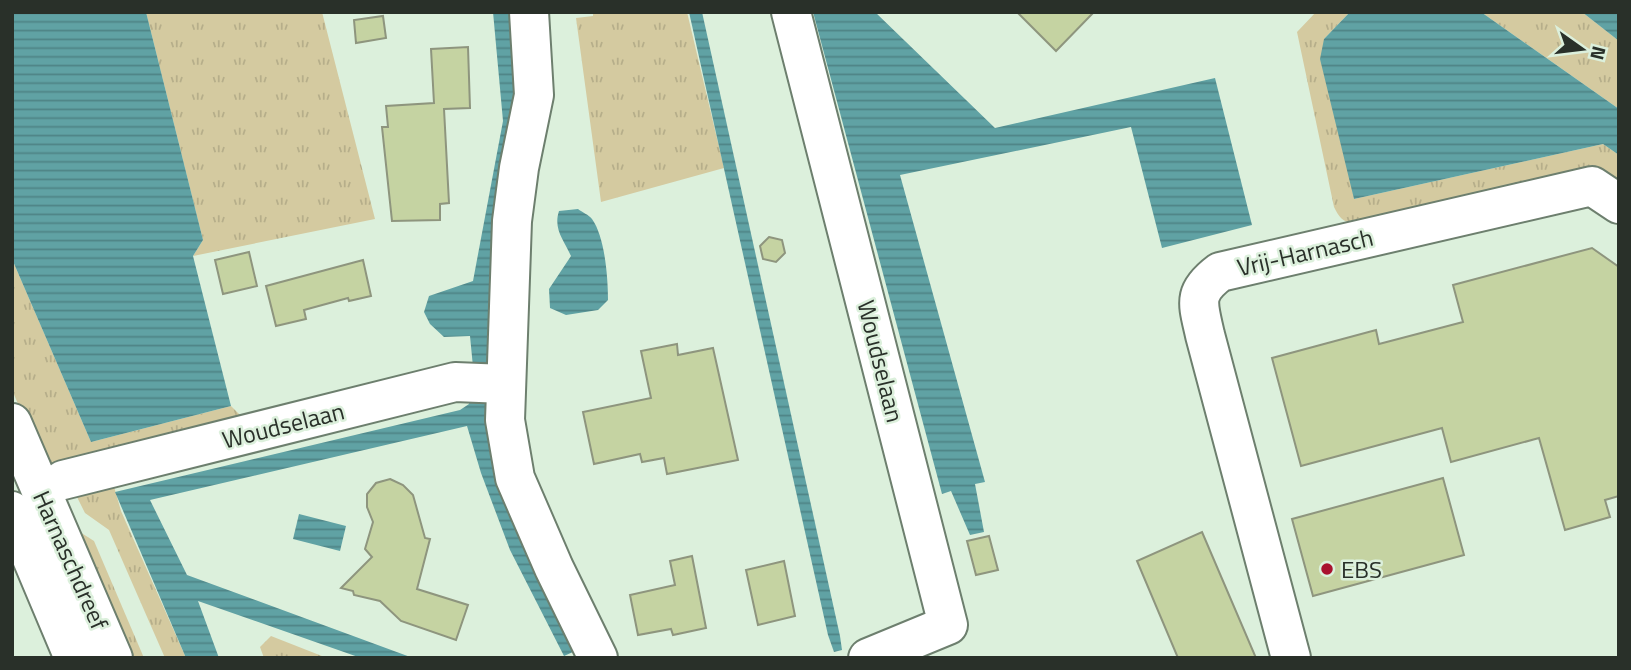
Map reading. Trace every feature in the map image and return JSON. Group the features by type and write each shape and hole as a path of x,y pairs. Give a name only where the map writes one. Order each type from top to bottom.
{"street":[{"path":"529,12 534,94 519,168 512,221 500,384 515,478 554,568 598,658"},
{"name":"Woudselaan","path":"791,12 948,625 868,658"},
{"name":"Vrij-Harnasch","path":"1291,658 1200,313 1198,302 1203,285 1220,272 1592,186 1619,204"},
{"name":"Woudselaan","path":"63,480 455,382 500,384"},
{"name":"Harnaschdreef","path":"12,423 113,658"},
{"name":"Harnaschdreef","path":"12,511 74,658"}],"green space":[{"path":"146,12 322,12 375,219 193,256 203,240"},
{"path":"593,12 687,12 724,168 601,202 576,18 593,16"},
{"path":"1316,12 1350,12 1324,39 1354,199 1603,144 1619,155 1619,185 1353,224 1346,221 1334,207 1297,32"},
{"path":"1481,12 1582,12 1619,41 1619,109"},
{"path":"12,259 91,442 231,406 251,426 48,473 12,390"},
{"path":"111,476 121,511 186,658 165,658 109,530 85,513 77,497 78,488"},
{"path":"72,527 94,541 144,658 128,658"},
{"path":"271,636 327,658 264,658 260,647"}],"water":[{"path":"12,12 146,12 203,240 193,256 231,406 91,442 12,259"},
{"path":"493,12 517,12 525,68 492,349 582,648 564,656 510,550 481,473 467,426 150,500 187,575 413,658 361,658 198,601 219,658 186,658 115,492 460,410 469,404 473,367 470,336 444,337 430,324 424,312 429,296 473,281 503,121"},
{"path":"689,12 702,12 840,636 842,650 834,652 828,635"},
{"path":"813,12 875,12 995,128 1215,78 1252,225 1162,248 1131,127 900,175 985,482 975,484 984,532 970,535 951,491 942,494"},
{"path":"1350,12 1481,12 1619,109 1619,155 1603,144 1354,199 1320,59 1324,39"},
{"path":"1582,12 1619,12 1619,41"},
{"path":"578,209 592,219 600,236 608,300 598,310 566,315 550,308 549,289 571,256 558,229 559,211"},
{"path":"299,514 346,526 340,551 293,539"}],"building":[{"path":"1017,12 1094,12 1056,51"},
{"path":"383,16 386,38 356,43 354,20"},
{"path":"468,47 470,108 444,109 449,203 440,204 440,220 392,221 382,127 388,127 386,106 434,103 431,49"},
{"path":"769,237 782,240 785,253 776,262 763,259 760,246"},
{"path":"1592,248 1619,267 1619,496 1605,500 1610,517 1565,530 1539,438 1451,462 1442,428 1301,466 1272,358 1376,330 1379,344 1463,322 1453,285"},
{"path":"249,252 257,286 223,294 215,260"},
{"path":"363,260 371,296 349,301 348,298 304,310 306,319 276,326 266,286"},
{"path":"677,344 678,355 713,348 738,460 667,474 664,458 642,462 640,454 594,464 583,412 651,398 641,351"},
{"path":"1443,478 1464,555 1313,596 1292,519"},
{"path":"390,479 403,485 413,495 425,538 430,539 417,589 468,605 456,640 401,621 380,601 354,595 353,591 341,588 372,557 365,549 373,522 367,507 367,494 376,483"},
{"path":"1202,532 1256,658 1178,658 1137,561"},
{"path":"989,536 998,570 976,575 967,541"},
{"path":"692,556 706,628 673,635 671,629 638,635 630,595 675,585 670,561"},
{"path":"784,561 795,616 758,625 746,570"}],"place":[{"name":"EBS","path":"1327,569"}]}
